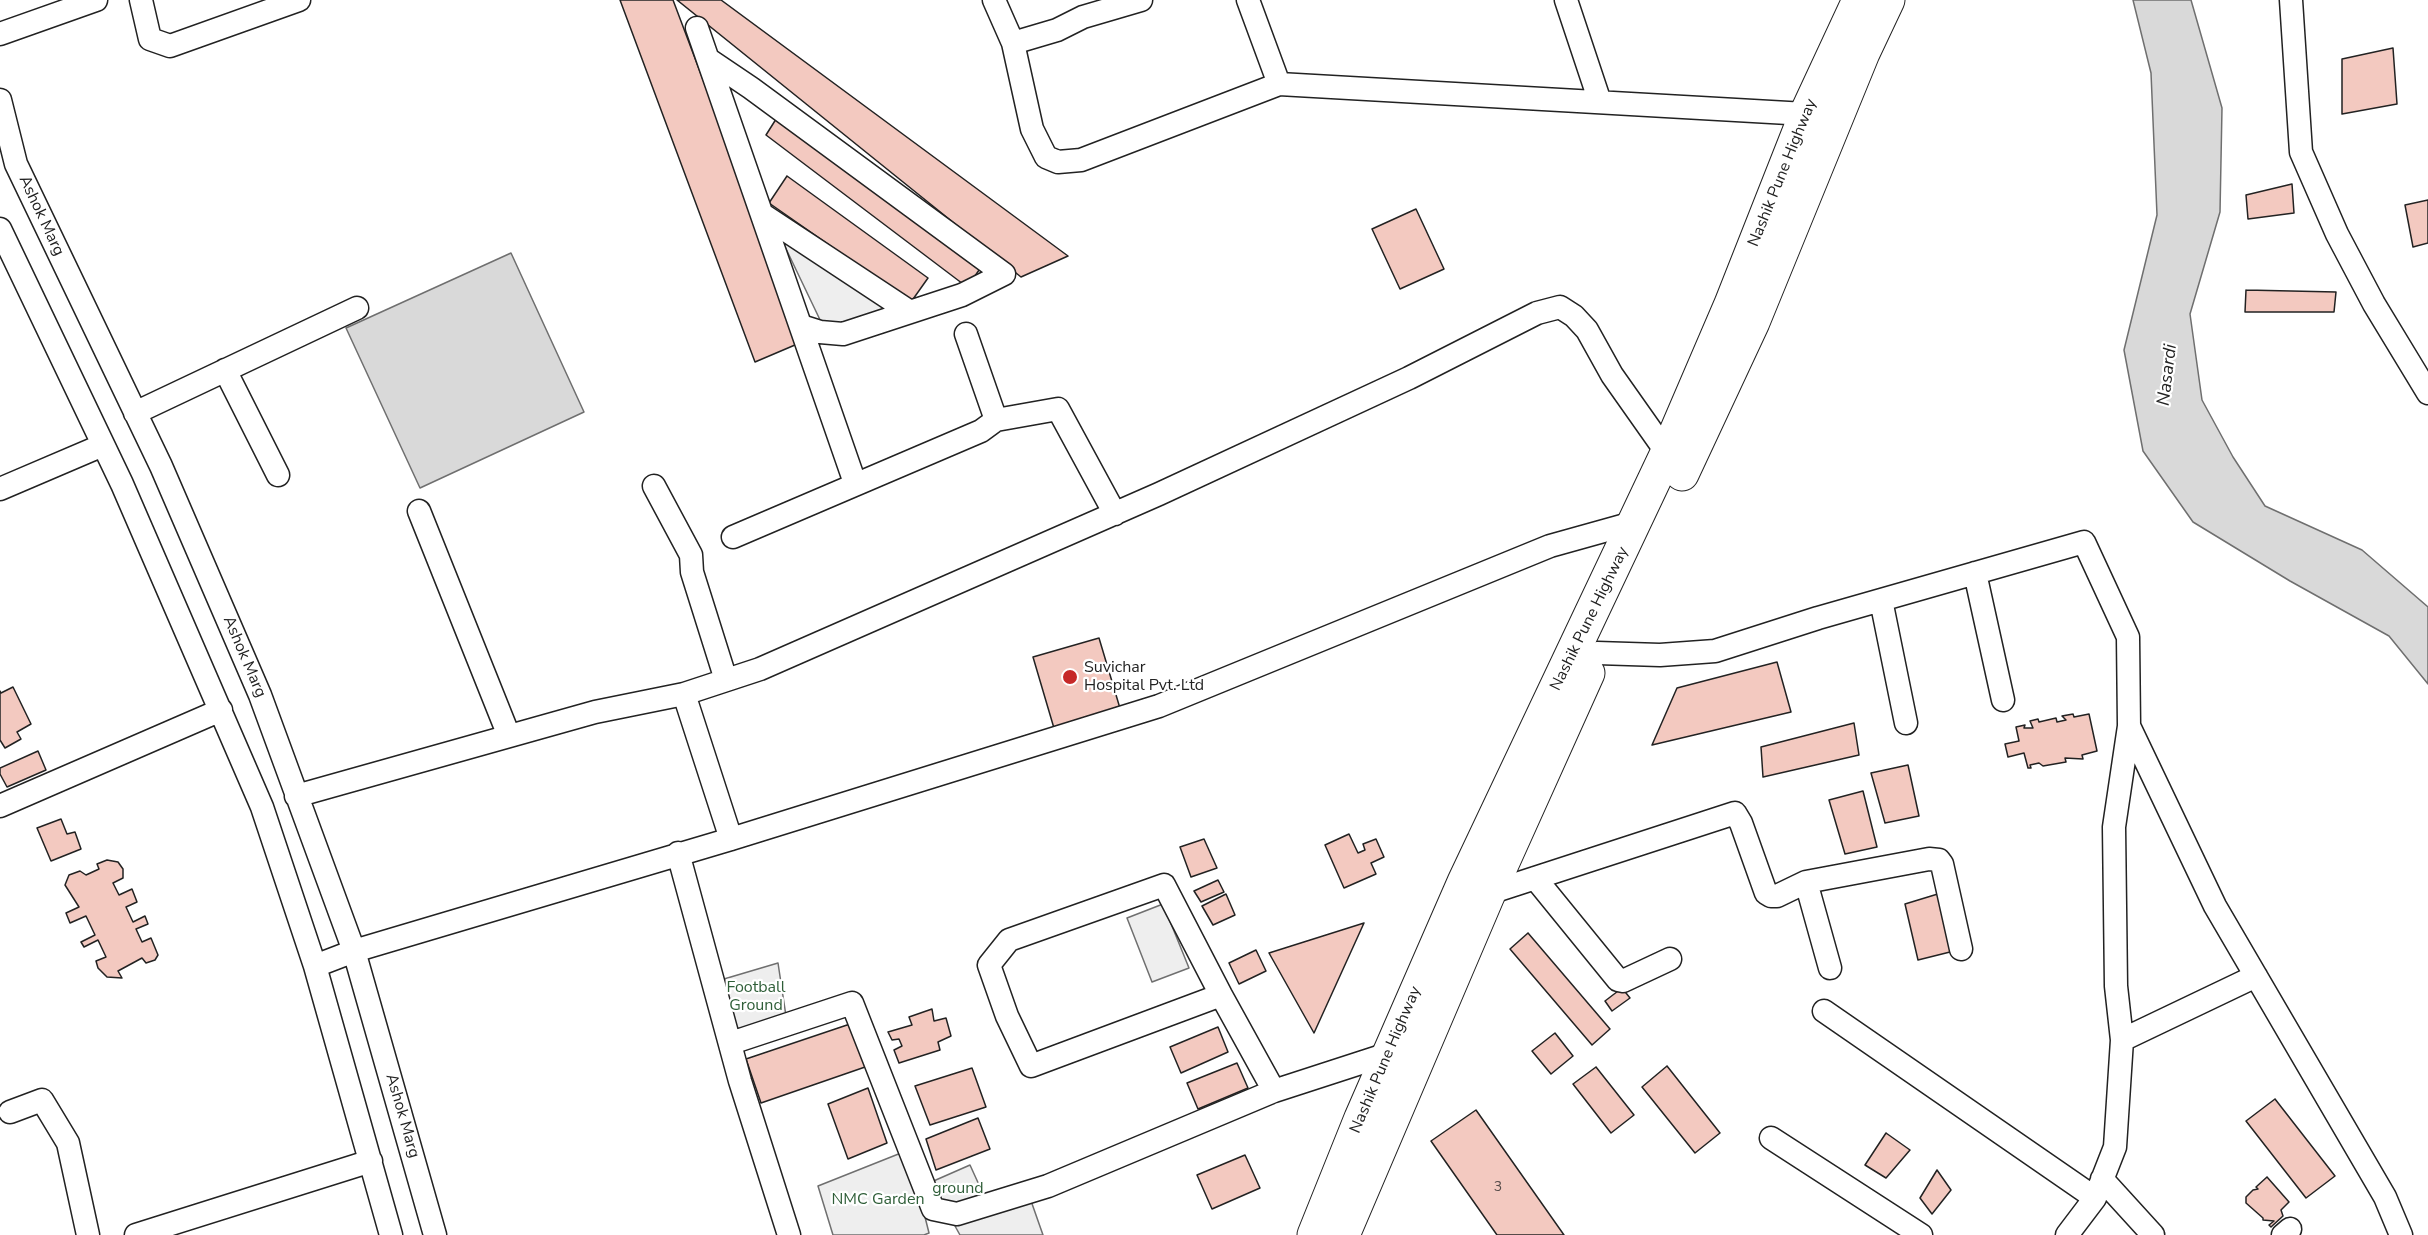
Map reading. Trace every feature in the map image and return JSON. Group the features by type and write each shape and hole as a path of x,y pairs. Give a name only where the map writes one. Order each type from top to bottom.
{"highway":[{"name":"Nashik Pune Highway","path":"1821,118 1859,0"},
{"name":"Nashik Pune Highway","path":"1343,1235 1489,893 1597,653 1678,457 1731,304 1821,118 1888,0"},
{"name":"Nashik Pune Highway","path":"1314,1235 1388,1054 1464,882 1636,522 1678,457"}],"street":[{"path":"0,34 96,0"},
{"path":"141,0 150,39 170,46 299,0"},
{"path":"994,0 1013,43 1032,129 1046,157 1058,162 1081,159 1279,84 1600,102 1821,118"},
{"path":"1013,43 1057,30 1083,17 1141,0"},
{"path":"1248,0 1279,84"},
{"path":"1566,0 1600,102"},
{"path":"2291,0 2301,152 2342,244 2374,304 2428,393"},
{"path":"697,28 855,483"},
{"path":"708,59 770,101 1004,274 962,295 843,334 820,332 801,326"},
{"name":"Ashok Marg","path":"0,100 16,164 161,466 260,695 354,951 435,1235"},
{"path":"763,215 910,312"},
{"path":"0,229 103,445 262,807 315,966 391,1235"},
{"path":"296,796 595,712 684,694 760,669 1114,514 1409,378 1536,313 1560,307 1574,316 1587,330 1612,375 1678,457"},
{"path":"135,413 357,308"},
{"path":"966,334 996,420"},
{"path":"225,370 278,475"},
{"path":"733,537 981,431 996,420 1058,409 1114,514"},
{"path":"0,489 103,445"},
{"path":"654,486 691,555 692,572 726,680"},
{"path":"419,511 509,736"},
{"path":"315,966 354,951 1159,706 1550,546 1636,522"},
{"path":"1597,653 1660,655 1715,651 1881,600 2084,542 2128,637 2129,726 2114,827 2116,986 2122,1040 2115,1147 2099,1189 2067,1235"},
{"path":"1975,573 2003,700"},
{"path":"1881,600 1906,723"},
{"path":"684,694 731,838"},
{"path":"0,806 221,710"},
{"path":"2129,726 2216,906 2385,1197 2401,1235"},
{"path":"1489,893 1735,813 1741,823 1766,893 1777,896 1806,882 1935,858 1942,864 1961,949"},
{"path":"678,853 740,1081 789,1235"},
{"path":"1535,878 1618,980 1623,981 1670,959"},
{"path":"1806,882 1830,968"},
{"path":"1221,995 1031,1066 1007,1016 989,965 1009,940 1164,885 1274,1091"},
{"path":"2122,1040 2256,976"},
{"path":"730,1043 852,1003 933,1209 957,1214 1048,1186 1274,1091 1388,1054"},
{"path":"1824,1011 2099,1189 2153,1235"},
{"path":"10,1112 42,1100 68,1143 88,1235"},
{"path":"1770,1138 1922,1235"},
{"path":"136,1235 371,1161"}],"green space":[{"path":"778,232 897,315 833,330 822,324"},
{"path":"1163,904 1189,968 1152,982 1127,918"},
{"name":"Football Ground","path":"778,963 786,1016 738,1034 724,979"},
{"name":"NMC Garden","path":"901,1153 923,1209 929,1233 924,1235 833,1235 818,1186"},
{"name":"ground","path":"970,1165 985,1198 958,1208 939,1201 929,1183"},
{"path":"1030,1198 1043,1235 960,1235 955,1226"}],"water":[{"name":"Nasardi","path":"2133,0 2191,0 2222,108 2220,212 2190,314 2202,400 2233,457 2265,506 2362,550 2428,607 2428,684 2389,636 2290,581 2193,522 2143,451 2124,350 2157,215 2151,73"},
{"path":"511,253 584,412 420,488 346,328"}],"building":[{"path":"620,0 673,0 802,342 755,362"},
{"path":"677,0 721,0 1068,256 1021,277"},
{"path":"2393,48 2397,104 2342,114 2342,59"},
{"path":"778,116 982,266 967,287 766,135"},
{"path":"787,176 928,278 911,302 769,203"},
{"path":"2292,184 2294,213 2248,219 2246,195"},
{"path":"2428,200 2428,243 2413,247 2405,205"},
{"path":"1416,209 1444,269 1400,289 1372,229"},
{"path":"2246,290 2336,292 2334,312 2245,312"},
{"path":"1099,638 1122,715 1056,735 1033,657"},
{"path":"1777,662 1791,712 1652,745 1677,688"},
{"path":"13,687 31,724 17,732 21,739 5,748 0,740 0,691 1,693"},
{"path":"2073,714 2074,717 2089,714 2097,751 2082,755 2083,759 2065,758 2066,762 2043,766 2039,763 2030,765 2031,768 2028,768 2024,753 2008,757 2005,744 2019,741 2016,727 2025,725 2024,728 2033,728 2030,721 2038,719 2039,722 2056,718 2057,722 2066,720 2062,716"},
{"path":"1854,723 1859,755 1763,777 1761,747"},
{"path":"38,751 46,770 7,787 0,774 0,768"},
{"path":"1908,765 1919,816 1885,823 1871,773"},
{"path":"1863,791 1877,847 1845,854 1829,800"},
{"path":"61,819 67,834 75,832 81,849 51,861 37,828"},
{"path":"1349,834 1358,853 1365,850 1363,844 1376,839 1384,857 1371,863 1376,874 1344,888 1325,845"},
{"path":"1204,839 1217,868 1191,877 1180,847"},
{"path":"107,860 118,862 123,869 123,878 113,883 119,895 132,889 137,902 126,907 133,922 145,916 148,924 136,929 142,942 151,938 158,955 155,960 146,963 142,958 118,971 122,978 107,977 98,968 96,961 106,957 98,940 84,947 81,942 95,935 86,916 70,923 66,913 79,907 65,885 69,875 80,871 86,875 99,869 97,864"},
{"path":"1218,880 1224,892 1201,902 1194,891"},
{"path":"1941,893 1954,951 1918,960 1905,904"},
{"path":"1226,894 1235,915 1213,925 1202,906"},
{"path":"1364,923 1314,1033 1269,953"},
{"path":"1528,933 1610,1029 1592,1045 1510,949"},
{"path":"1256,950 1266,971 1239,984 1229,963"},
{"path":"1622,988 1630,998 1612,1011 1605,1001"},
{"path":"932,1009 934,1021 946,1018 951,1036 938,1042 940,1050 899,1063 894,1050 902,1046 899,1039 892,1040 888,1032 912,1025 909,1017"},
{"path":"853,1023 868,1066 761,1103 746,1059"},
{"path":"1218,1027 1228,1052 1181,1073 1170,1047"},
{"path":"1555,1033 1573,1056 1551,1074 1532,1051"},
{"path":"1237,1063 1248,1088 1198,1109 1187,1083"},
{"path":"1667,1066 1720,1133 1695,1153 1642,1087"},
{"path":"1596,1067 1634,1115 1611,1133 1573,1084"},
{"path":"972,1068 986,1107 930,1125 915,1086"},
{"path":"868,1088 887,1143 848,1159 828,1104"},
{"path":"2275,1099 2335,1176 2306,1198 2246,1121"},
{"path":"1476,1110 1564,1235 1497,1235 1431,1141"},
{"path":"978,1118 990,1149 936,1170 926,1139"},
{"path":"1886,1133 1910,1150 1886,1178 1865,1165"},
{"path":"1245,1155 1260,1188 1212,1209 1197,1175"},
{"path":"1937,1170 1951,1190 1932,1214 1920,1198"},
{"path":"2267,1177 2289,1202 2281,1210 2283,1216 2271,1227 2269,1225 2274,1221 2263,1220 2246,1203 2246,1197 2253,1190 2258,1189 2256,1187"}],"place":[{"name":"Suvichar Hospital Pvt. Ltd","path":"1070,677"}]}
